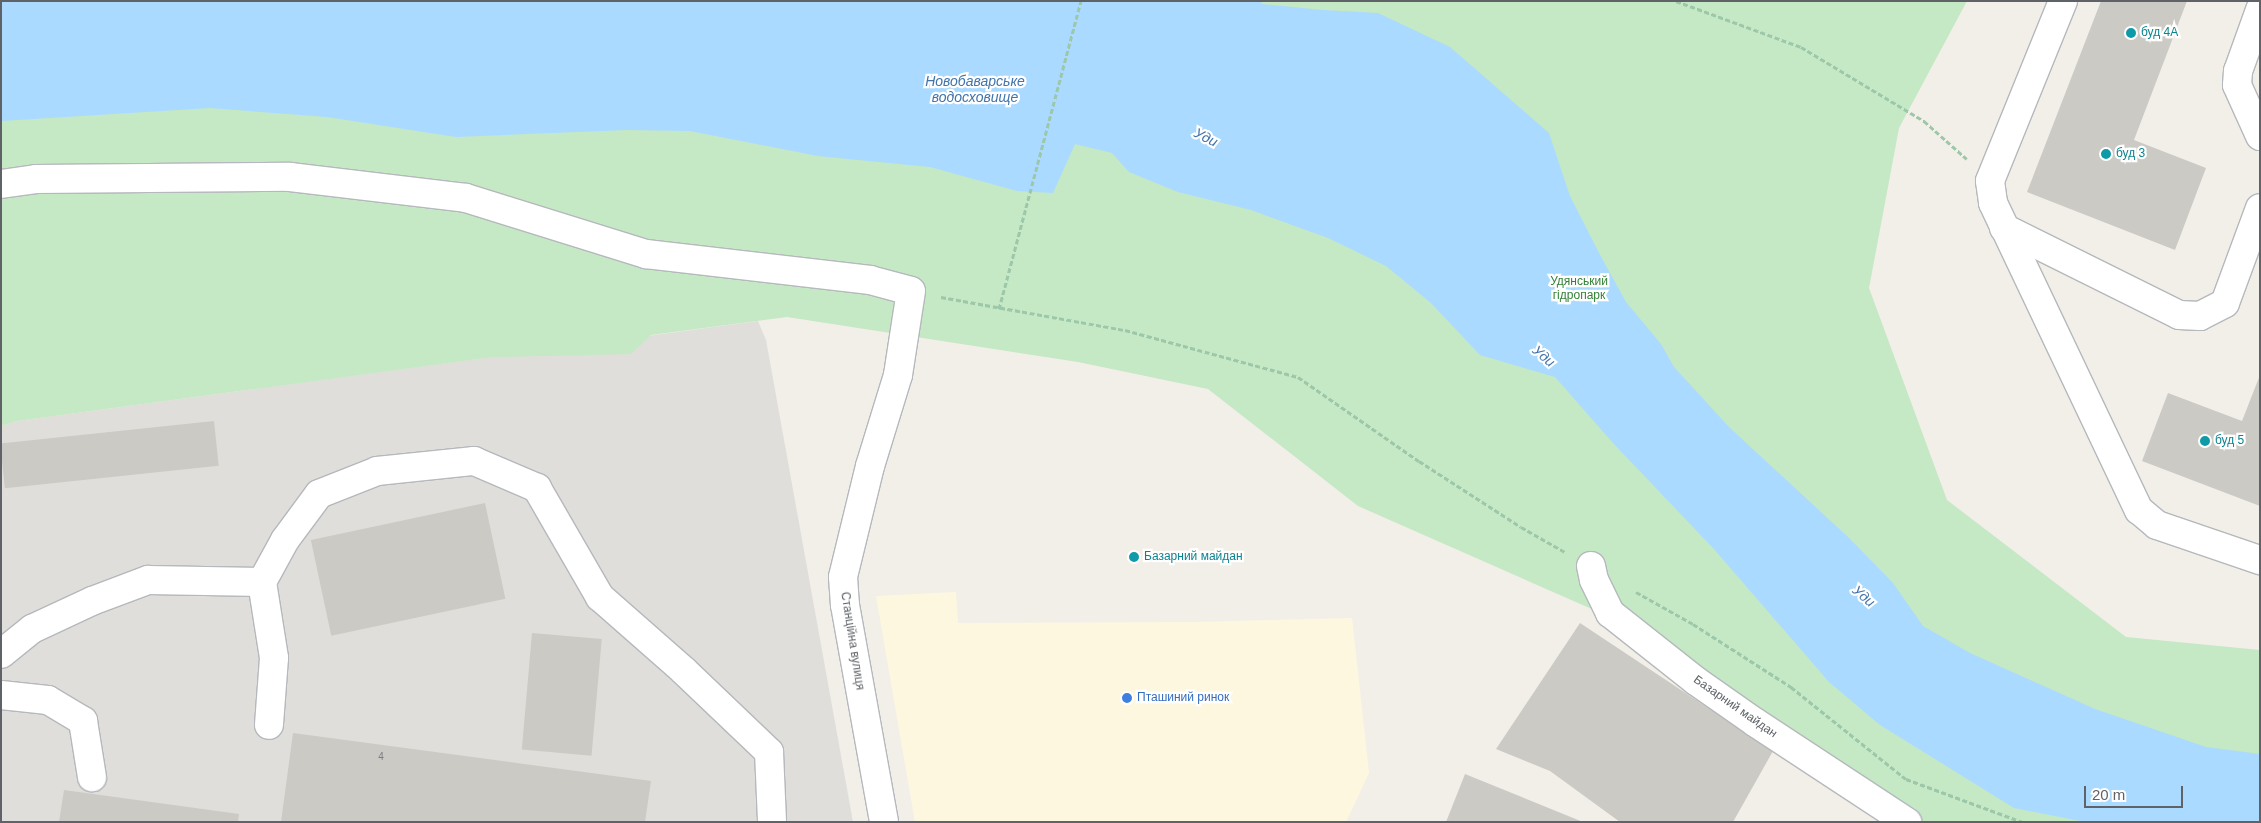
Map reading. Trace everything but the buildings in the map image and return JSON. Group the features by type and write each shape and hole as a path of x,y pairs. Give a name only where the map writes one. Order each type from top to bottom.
{"street":[{"path":"2063,1 1990,181 1993,204 2140,510 2157,525 2260,560"},
{"path":"2260,10 2238,71 2237,84 2260,136"},
{"path":"1,184 36,179 300,178 466,198 646,254 870,280 911,291"},
{"path":"2004,228 2179,315 2200,316 2225,303 2252,253 2260,208"},
{"name":"Станційна вулиця","path":"884,822 844,605 843,576 870,466 898,375 911,291"},
{"path":"269,725 274,658 262,582 285,540 319,494 377,471 474,461 537,488 600,598 683,670 769,752 772,822"},
{"name":"Базарний майдан","path":"1591,566 1594,580 1610,614 1696,681 1907,822"},
{"path":"1,654 32,629 92,601 148,580 262,582"},
{"path":"1,695 48,700 83,721 92,777"}],"path":[{"path":"1000,308 1080,1"},
{"path":"1676,1 1801,47 1924,121 1990,181"},
{"path":"911,291 1126,330 1298,377 1419,461 1521,527 1591,566"},
{"path":"1633,590 1693,624 1791,687 1906,779 2022,822"}],"shaded area":[{"path":"758,321 766,340 853,822 1,822 1,426 17,421"},
{"name":"Пташиний ринок","path":"956,592 958,623 1193,622 1352,618 1369,773 1346,822 915,822 876,596"}],"green space":[{"name":"Удянський гідропарк","path":"1,1 1967,1 1899,128 1869,288 1947,500 2126,637 2260,650 2260,822 1921,822 1915,809 1594,610 1358,506 1208,389 1078,362 787,317 651,335 631,354 493,357 17,421 1,426"}],"water":[{"path":"1,1 1260,1 1262,4 1378,13 1450,47 1549,133 1570,196 1599,253 1626,302 1661,344 1674,367 1729,427 1848,537 1893,583 1923,626 1970,653 2095,709 2206,747 2260,754 2260,822 2085,822 2014,808 1880,725 1829,682 1713,548 1613,443 1555,377 1480,355 1431,303 1386,266 1328,238 1251,210 1178,192 1129,172 1112,153 1075,144 1053,193 1017,191 930,167 818,156 690,131 627,130 456,137 327,117 210,108 1,121"}],"place":[{"name":"буд 4А","path":"2131,33"},
{"name":"буд 3","path":"2106,154"},
{"name":"буд 5","path":"2205,441"},
{"name":"Базарний майдан","path":"1134,557"},
{"name":"Пташиний ринок","path":"1127,698"}],"water label":[{"name":"Новобаварське водосховище","path":"975,89"},
{"name":"Уди","path":"1206,137"},
{"name":"Уди","path":"1544,356"},
{"name":"Уди","path":"1864,596"}]}
